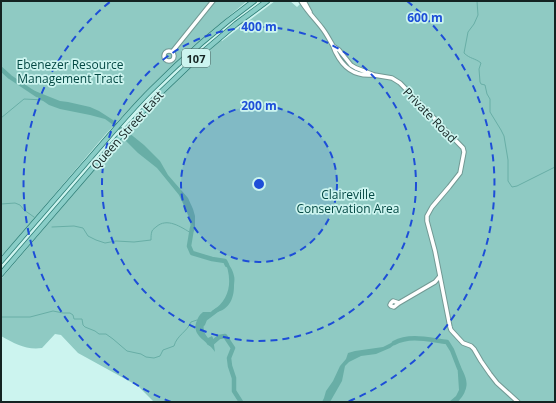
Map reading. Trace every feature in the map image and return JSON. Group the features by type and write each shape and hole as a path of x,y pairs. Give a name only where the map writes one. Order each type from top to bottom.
{"main road":[{"name":"Queen Street East","path":"1,261 108,137 151,90 185,57 254,1"},
{"name":"Queen Street East","path":"1,274 114,142 156,97 203,52 236,24 267,1"}],"street":[{"path":"172,52 213,1"},
{"path":"300,1 311,13"},
{"path":"304,1 311,13"},
{"name":"Private Road","path":"311,13 334,46 336,53 343,64 351,71 363,76 374,75 392,78 400,83 463,148 464,152 460,173 432,207 427,216 427,221 435,251 451,330 463,343 472,346 481,362 497,383 518,402"},
{"path":"399,303 435,282 440,276"}],"green space":[{"name":"Ebenezer Resource Management Tract","path":"1,1 247,1 191,48 147,90 105,135 1,256"},
{"name":"Claireville Conservation Area","path":"275,1 290,1 297,7 303,1 555,1 555,402 154,402 138,386 78,353 61,335 55,334 42,348 21,346 1,336 1,279 142,114 175,81 221,40 222,41"}],"shaded area":[{"path":"30,89 60,101 90,107 99,111 113,120 144,145 160,161 168,175 188,198 195,216 194,231 191,233 190,219 179,195 157,168 138,153 124,139 123,134 116,127 105,119 60,109 49,105 33,94"},
{"path":"224,259 232,269 234,280 233,296 229,304 223,310 213,313 212,311 227,295 229,274"},
{"path":"203,312 211,312 206,318 204,331 208,338 212,336 215,352 213,348 199,336 195,328 200,315"},
{"path":"400,340 390,348 376,354 361,356 349,362 345,366 342,381 330,402 322,402 326,391 333,381 340,366 346,359 348,353 383,347"},
{"path":"457,360 465,375 467,383 464,394 458,402 449,402 456,396 459,390"}],"waterway":[{"path":"477,1 478,15 468,32 464,53 481,63 479,69 480,82 481,84 485,85 490,99 490,112 504,136 508,160 508,181 512,187 517,186 555,167"},
{"path":"1,69 10,77 37,95"},
{"path":"1,118 24,99 44,100"},
{"path":"1,204 15,203 20,205 34,217"},
{"path":"52,227 74,226 83,228 88,236 105,243 116,241 134,242 151,240 152,231 160,224 165,223 174,224 191,233"},
{"path":"192,228 189,246 192,253 225,261 227,265"},
{"path":"203,324 205,319 217,310"},
{"path":"1,317 30,317 53,311 70,313 73,315 74,319 82,319 85,327 99,334 106,334 127,351 154,358 160,356 163,350 174,346 177,339 191,322 197,320"},
{"path":"209,343 211,344 219,337 225,336 233,348 229,358 230,366 234,378 234,391 241,402"},
{"path":"394,343 400,340 413,338 447,342 459,368"}]}
